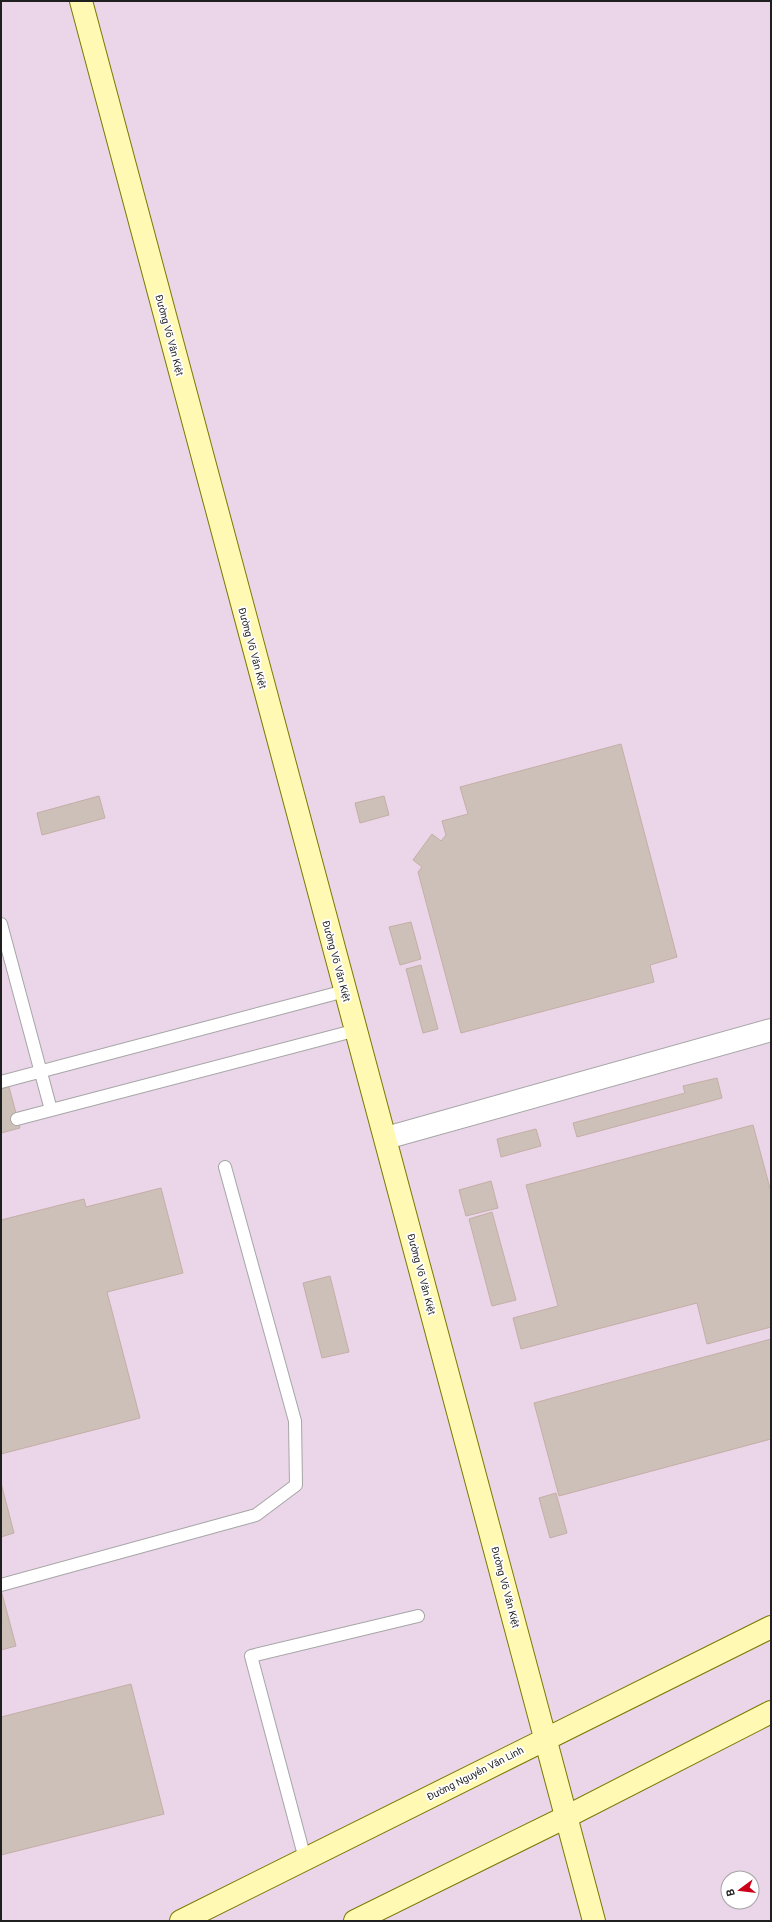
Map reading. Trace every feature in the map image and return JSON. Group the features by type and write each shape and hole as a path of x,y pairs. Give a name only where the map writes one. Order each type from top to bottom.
{"street":[{"name":"Đường Võ Văn Kiệt","path":"81,1 594,1921"},
{"path":"386,1138 771,1030"},
{"name":"Đường Nguyễn Văn Linh","path":"181,1921 771,1627"},
{"path":"355,1921 566,1817 771,1712"}],"lane":[{"path":"1,924 51,1110"},
{"path":"1,1082 345,991"},
{"path":"17,1119 357,1030"},
{"path":"1,1585 256,1515 296,1485 295,1421 225,1167"},
{"path":"305,1859 251,1656 418,1616"}],"shaded area":[{"path":"1,1 771,1 771,1921 1,1921"}],"building":[{"path":"621,744 677,957 650,965 654,982 461,1033 418,872 422,867 413,860 432,834 441,841 446,835 442,821 468,814 460,787"},
{"path":"99,796 105,818 42,835 37,813"},
{"path":"384,796 389,815 360,823 355,803"},
{"path":"411,922 421,959 400,965 389,927"},
{"path":"421,965 438,1029 423,1033 406,969"},
{"path":"717,1078 722,1098 577,1137 573,1123 685,1093 683,1086"},
{"path":"9,1087 20,1128 1,1133 1,1089"},
{"path":"753,1125 771,1192 771,1327 707,1344 697,1303 521,1349 513,1318 558,1306 526,1185"},
{"path":"536,1129 541,1146 501,1157 497,1139"},
{"path":"491,1181 498,1208 466,1216 459,1190"},
{"path":"161,1188 183,1273 107,1292 140,1418 1,1454 1,1220 84,1199 86,1207"},
{"path":"492,1212 516,1300 492,1306 469,1219"},
{"path":"330,1276 349,1352 322,1358 303,1283"},
{"path":"771,1339 771,1439 559,1496 534,1403"},
{"path":"1,1483 14,1533 1,1537"},
{"path":"556,1493 567,1533 550,1538 539,1498"},
{"path":"1,1590 16,1646 1,1650"},
{"path":"131,1684 164,1814 1,1855 1,1717"}]}
